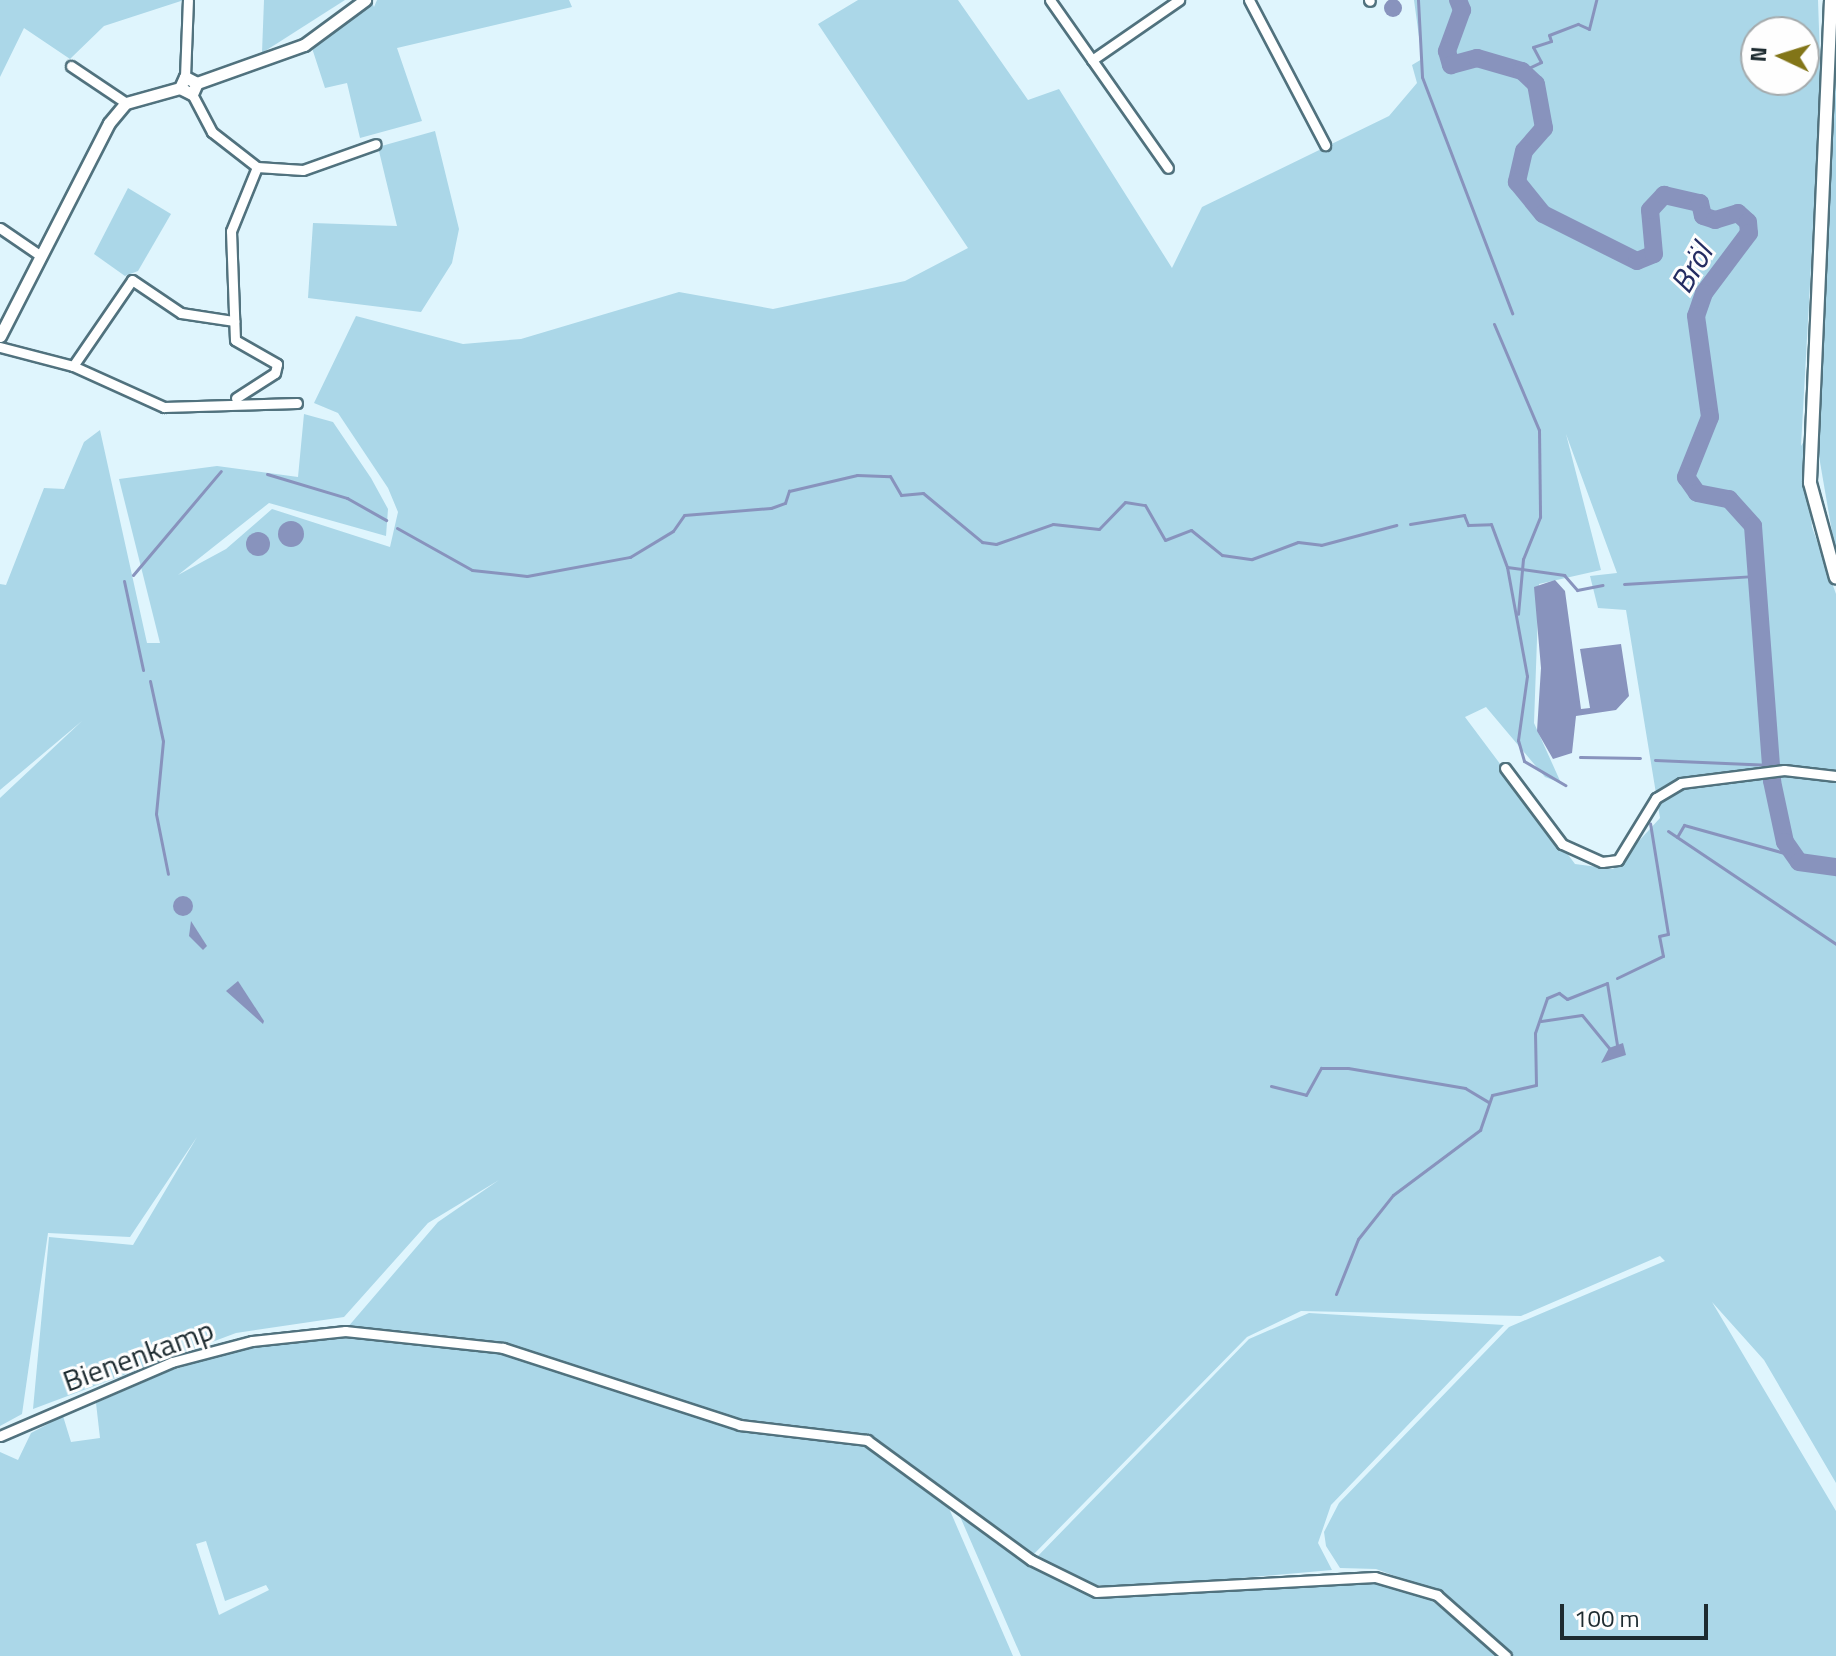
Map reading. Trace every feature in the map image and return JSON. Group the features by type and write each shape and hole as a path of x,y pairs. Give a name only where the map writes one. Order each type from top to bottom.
{"main road":[{"path":"1831,0 1810,483 1836,578"}],"street":[{"path":"183,82 188,0"},
{"path":"194,88 304,45 365,0"},
{"path":"1050,0 1168,168"},
{"path":"1092,60 1179,0"},
{"path":"1249,0 1325,145"},
{"path":"71,66 126,103"},
{"path":"0,336 126,103 183,82 194,88 212,132 257,167 303,170 376,144"},
{"path":"234,400 275,373 277,364 235,340 231,231 257,167"},
{"path":"0,228 41,256"},
{"path":"73,366 132,280 181,313 234,321"},
{"path":"0,347 73,366 164,407 234,400 297,403"},
{"path":"1505,768 1572,852 1610,862 1640,829 1649,810 1681,783 1784,770 1836,776"},
{"name":"Bienenkamp","path":"0,1436 172,1362 252,1341 345,1331 503,1348 740,1425 867,1440 1031,1560 1096,1592 1375,1577 1437,1595 1506,1656"}],"shaded area":[{"path":"1393,-1 1402,8 1393,17 1384,8"},
{"path":"0,0 184,0 104,26 70,59 24,28 0,77"},
{"path":"264,0 345,0 262,53"},
{"path":"371,0 374,7 377,0 569,0 572,7 397,48 422,121 360,138 347,83 325,88 311,45"},
{"path":"858,0 958,0 1028,100 1059,89 1172,268 1202,207 1389,116 1417,83 1412,65 1422,59 1414,0 1818,0 1819,16 1740,16 1740,96 1820,96 1820,58 1821,87 1801,446 1804,441 1812,527 1836,594 1836,1483 1764,1360 1712,1302 1836,1511 1836,1656 1512,1656 1446,1595 1376,1569 1340,1568 1326,1546 1324,1532 1339,1503 1509,1327 1665,1261 1660,1256 1521,1316 1301,1311 1247,1337 1031,1557 868,1437 742,1422 510,1346 347,1328 438,1222 499,1180 428,1223 344,1317 236,1333 33,1409 49,1237 133,1245 197,1137 130,1237 48,1233 22,1414 0,1426 0,798 82,721 0,790 0,584 6,585 44,488 64,489 84,442 100,430 147,643 160,643 119,479 217,466 298,477 304,414 333,422 371,478 388,509 386,536 269,503 178,575 226,549 272,509 390,547 398,512 388,488 338,413 314,403 356,316 463,344 521,339 679,292 773,309 905,281 968,248 818,24","holes":["1566,434 1617,573 1590,576 1598,608 1626,610 1660,818 1613,869 1575,864 1465,717 1486,707 1545,777 1561,783 1534,723 1539,584 1601,570"]},
{"path":"1836,73 1836,555 1815,433"},
{"path":"435,131 459,229 452,263 421,312 308,298 313,223 397,226 378,147"},
{"path":"128,188 171,214 138,271 125,276 94,254"},
{"path":"291,521 300,525 304,534 300,543 291,547 282,543 278,534 282,525"},
{"path":"258,532 266,536 270,544 266,552 258,556 250,552 246,544 250,536"},
{"path":"1555,580 1565,591 1581,709 1590,708 1580,649 1621,644 1629,696 1616,710 1576,716 1572,753 1553,759 1537,731 1541,668 1534,587"},
{"path":"183,896 190,899 193,906 190,913 183,916 176,913 173,906 176,899"},
{"path":"191,921 207,946 203,950 189,936"},
{"path":"238,981 264,1021 263,1024 226,991"},
{"path":"1623,1043 1626,1055 1601,1063 1609,1048"},
{"path":"1309,1313 1504,1325 1331,1505 1318,1543 1332,1570 1127,1588 1086,1584 1035,1559 1249,1339"},
{"path":"349,1333 507,1352 739,1430 867,1445 948,1506 1013,1656 0,1656 0,1452 18,1460 31,1433 63,1416 71,1442 100,1438 96,1403 172,1370 242,1349","holes":["206,1541 225,1601 266,1585 269,1590 219,1615 196,1544"]},
{"path":"955,1505 1029,1565 1082,1593 1127,1597 1374,1579 1421,1592 1500,1656 1021,1656"}],"waterway":[{"path":"1418,0 1422,77 1512,313"},
{"name":"Bröl","path":"1458,0 1462,10 1447,51 1451,65 1477,58 1522,71 1536,84 1544,128 1524,151 1517,182 1543,214 1637,261 1654,254 1650,210 1664,195 1700,203 1703,216 1715,220 1738,213 1748,222 1749,233 1704,293 1696,316 1710,417 1686,477 1697,493 1729,499 1753,526 1772,781 1785,842 1799,862 1836,867"},
{"path":"1522,71 1541,62 1533,47 1551,41 1549,35 1578,24 1589,29 1596,0"},
{"path":"1494,324 1539,430 1540,517 1523,559 1518,614"},
{"path":"133,575 221,471"},
{"path":"267,474 347,498 386,520"},
{"path":"397,528 472,570 527,576 630,557 673,531 684,515 771,508 785,503 789,491 857,475 890,476 901,495 923,493 982,542 996,544 1053,524 1099,529 1125,502 1145,505 1165,540 1191,530 1222,555 1252,559 1298,542 1321,545 1396,525"},
{"path":"1410,524 1464,515 1468,525 1491,524 1507,567 1564,575 1577,590 1603,585"},
{"path":"1507,567 1527,676 1518,740 1524,761 1565,785"},
{"path":"1624,584 1753,576"},
{"path":"124,581 143,670"},
{"path":"150,681 163,741 156,814 168,874"},
{"path":"1580,757 1640,758"},
{"path":"1655,760 1772,765"},
{"path":"1617,978 1663,956 1659,936 1668,934 1650,823"},
{"path":"1677,837 1684,825 1795,856"},
{"path":"1668,831 1836,944"},
{"path":"1336,1294 1358,1239 1393,1195 1480,1130 1492,1095 1536,1085 1535,1033 1547,998 1559,993 1567,999 1607,983 1617,1045"},
{"path":"1541,1021 1582,1015 1609,1048"},
{"path":"1271,1086 1306,1095 1321,1068 1348,1068 1465,1088 1488,1102"}]}
